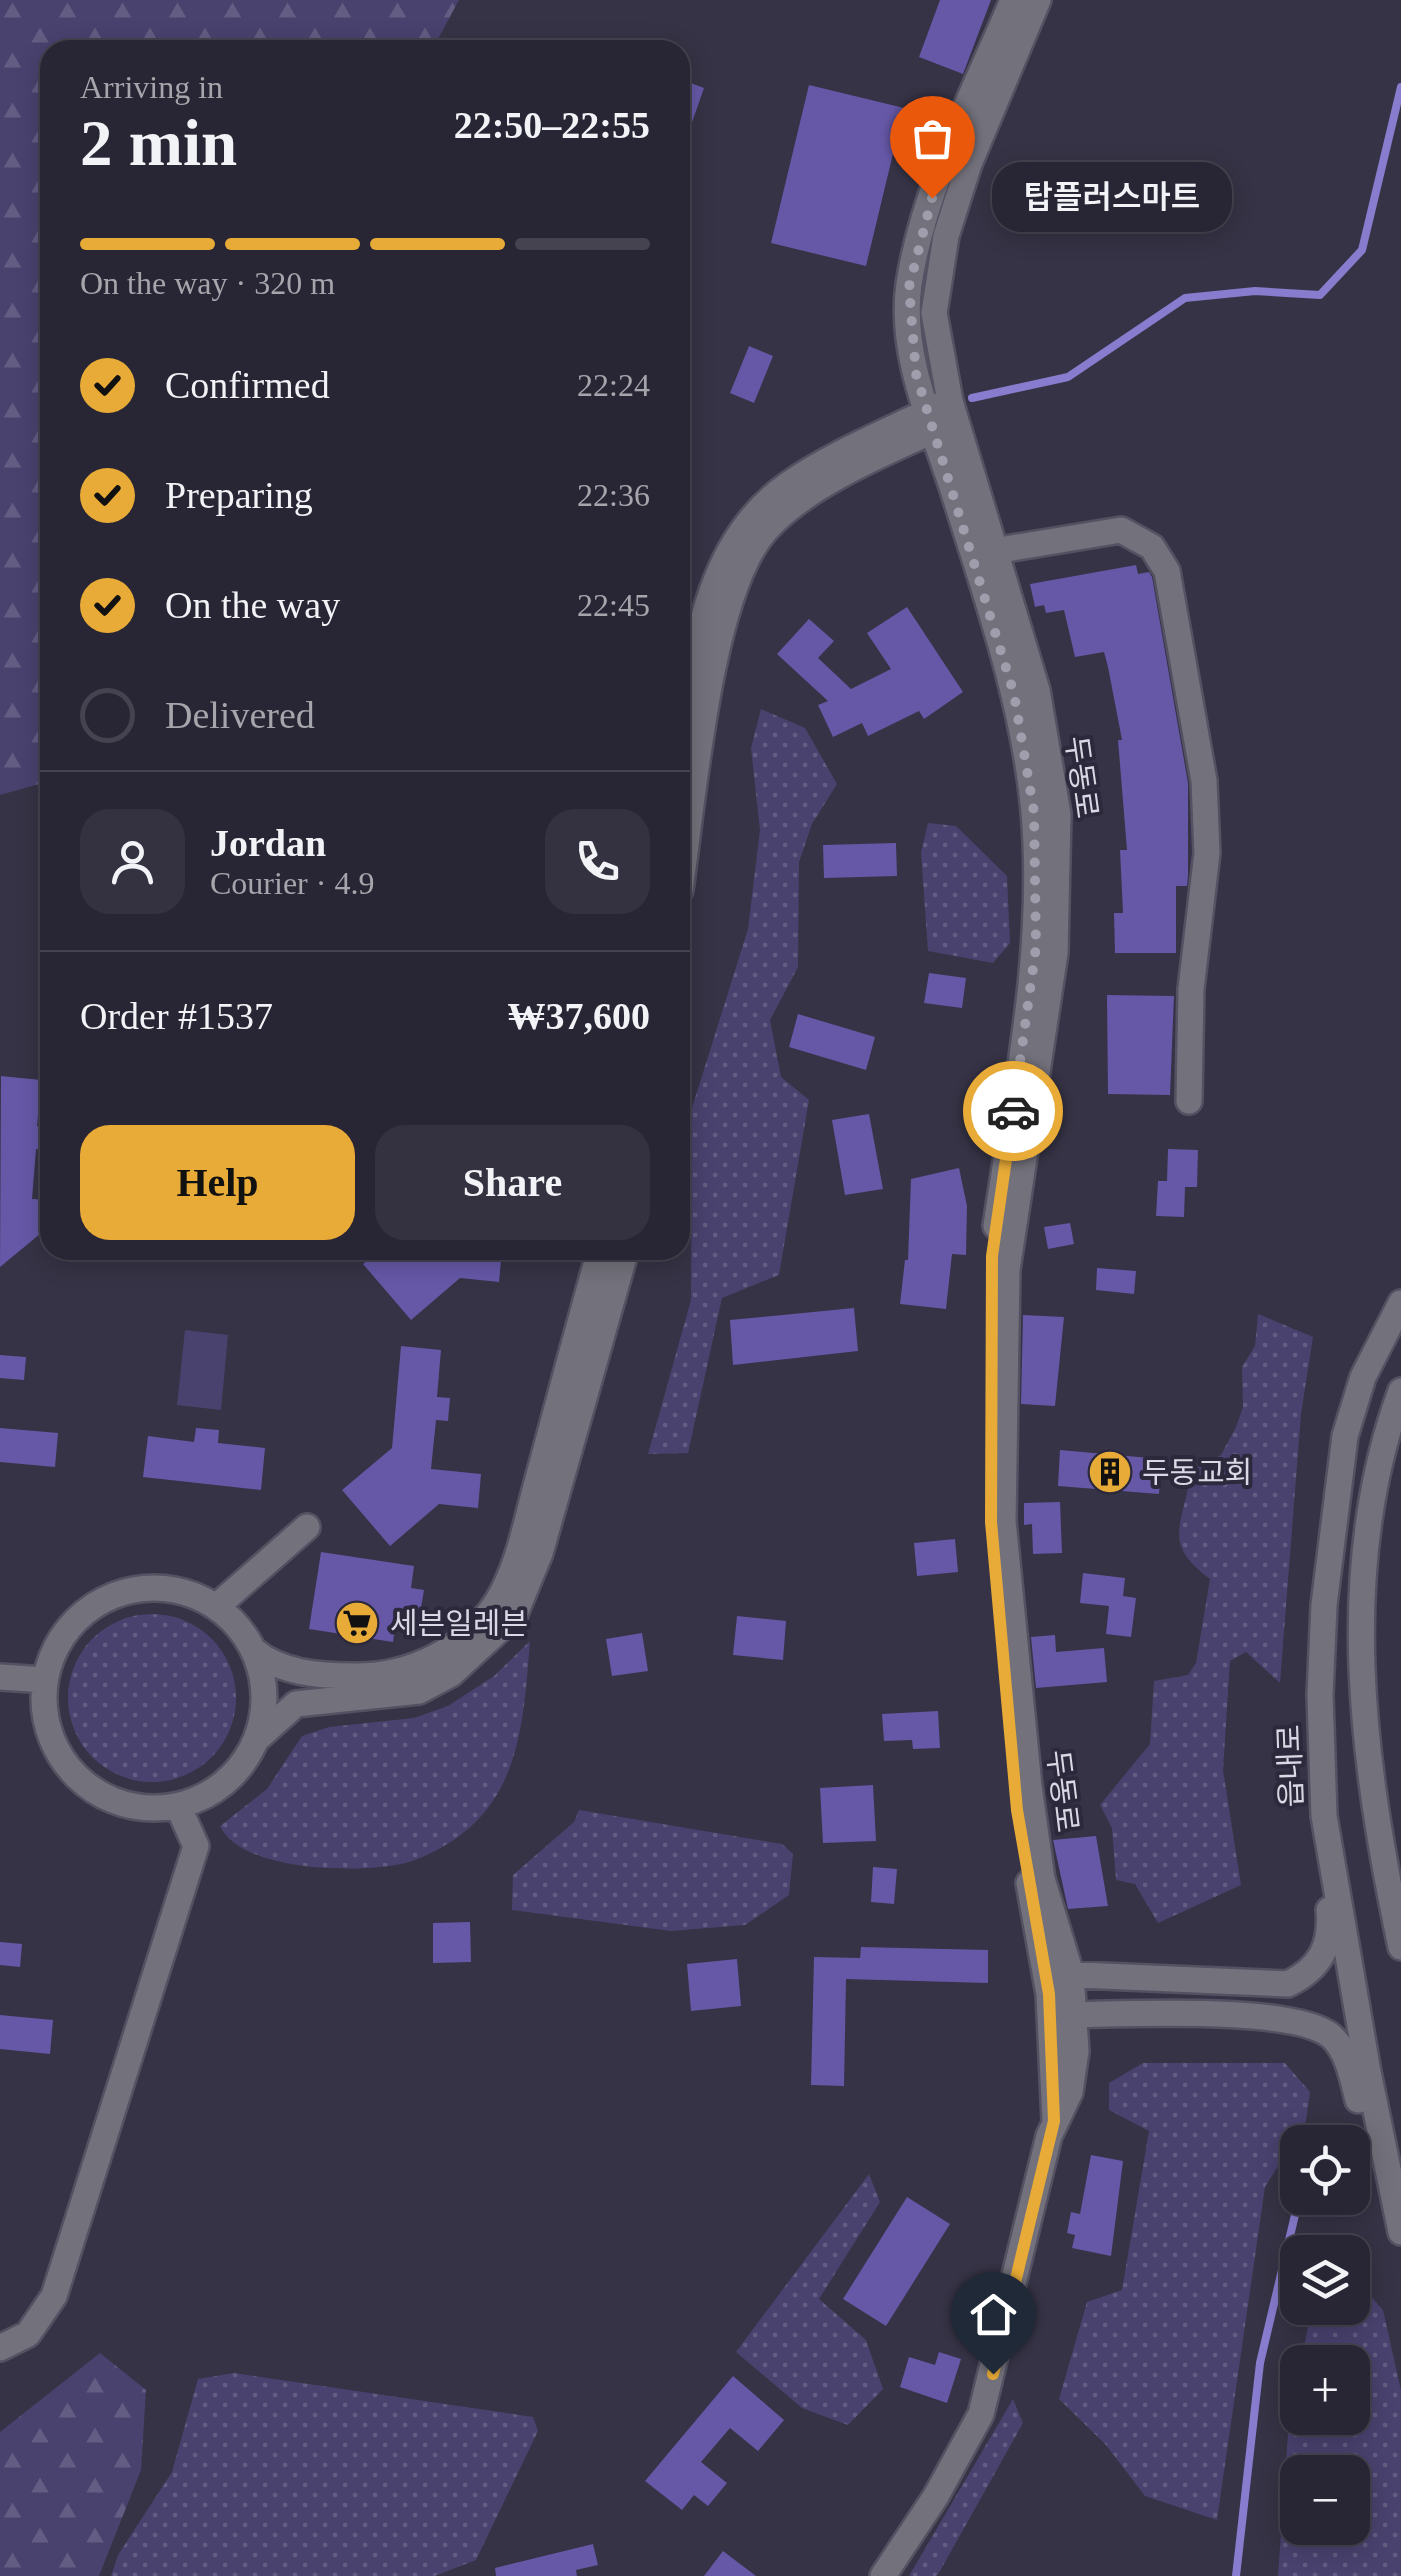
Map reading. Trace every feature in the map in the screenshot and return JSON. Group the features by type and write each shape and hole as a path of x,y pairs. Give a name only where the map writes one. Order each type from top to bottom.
{"street":[{"name":"두동로","path":"1013,0 942,171 923,224 909,287 914,360 942,416 984,553 1037,690 1058,814 1055,953 1007,1270 1002,1408 1003,1521 1028,1786 1042,1879 1063,1945 1059,1974"},
{"name":"두동로","path":"942,416 934,323 942,256 969,164 1038,0"},
{"path":"690,698 715,576 746,524 788,484 942,416"},
{"path":"690,824 710,693 728,604 741,563 766,529 804,500 942,416"},
{"path":"984,553 1121,530 1152,546 1167,570 1204,781 1208,853 1192,989 1189,1101"},
{"name":"두동로","path":"883,2576 936,2496 981,2414 1054,2121 1062,2015 1059,1974 1017,1810 991,1522 988,1408 992,1256 1036,947 1034,812 984,553"},
{"path":"253,1650 268,1663 306,1672 378,1676 404,1672 434,1659 474,1628 498,1602 518,1551 597,1260"},
{"path":"258,1738 264,1708 262,1678 253,1650 238,1626 216,1607 183,1591 146,1588 110,1596 79,1616 56,1645 45,1680 45,1716 57,1750 78,1778 108,1798 143,1808 178,1806 212,1792 239,1769 258,1738 296,1704 419,1690 451,1674 514,1616 540,1553 623,1260"},
{"name":"읍내로","path":"1401,1304 1363,1377 1342,1456 1324,1605 1320,1695 1324,1816 1368,2072 1401,2232"},
{"path":"1401,1391 1367,1551 1362,1689 1366,1758 1401,1947"},
{"path":"216,1607 307,1527"},
{"path":"0,1677 45,1680"},
{"path":"0,2348 28,2334 54,2296 196,1846 178,1806"},
{"path":"1059,1974 1288,1984 1305,1976 1326,1950 1331,1935 1320,1838 1324,1816"},
{"path":"1063,1945 1071,1956 1102,1976"},
{"name":"두동로","path":"1054,2121 1070,2092 1076,2050 1062,2015"},
{"path":"1062,2015 1285,2019 1331,2036 1344,2052 1382,2197 1401,2242"},
{"path":"1076,2050 1082,2038 1114,2015"}],"green space":[{"path":"0,0 459,0 437,40 40,40 40,784 0,795"},
{"path":"761,709 805,728 837,784 812,824 799,862 798,967 770,1020 781,1077 809,1100 779,1275 722,1298 688,1453 648,1454 691,1300 692,1108 748,929 760,830 751,748"},
{"path":"928,823 956,826 1007,876 1010,943 993,963 928,951 921,853"},
{"path":"1258,1314 1313,1337 1301,1414 1280,1683 1246,1652 1230,1661 1223,1770 1241,1885 1158,1923 1135,1884 1116,1880 1112,1828 1100,1805 1150,1744 1154,1681 1188,1675 1196,1663 1210,1579 1185,1554 1180,1543 1181,1519 1191,1471 1221,1455 1236,1427 1243,1407 1242,1367 1255,1346"},
{"path":"185,1330 228,1335 221,1410 177,1405"},
{"path":"152,1614 184,1620 212,1638 230,1666 236,1698 230,1730 212,1758 184,1776 152,1782 120,1776 92,1758 74,1730 68,1698 74,1666 92,1638 120,1620"},
{"path":"530,1641 520,1733 506,1777 482,1815 447,1844 405,1863 360,1868 304,1866 252,1853 232,1841 220,1826 267,1789 302,1736 329,1727 414,1718 448,1706 494,1676"},
{"path":"579,1810 782,1844 793,1854 789,1895 745,1925 671,1931 512,1910 513,1875 574,1822"},
{"path":"1143,2063 1285,2063 1310,2092 1304,2125 1280,2125 1280,2163 1265,2187 1217,2520 1145,2496 1106,2445 1059,2399 1087,2302 1122,2290 1149,2131 1109,2110 1109,2083"},
{"path":"869,2174 880,2202 819,2299 866,2340 883,2389 848,2425 802,2408 736,2352"},
{"path":"1370,2295 1383,2310 1401,2391 1401,2576 1278,2576 1280,2545 1370,2545 1370,2455 1287,2455 1288,2435 1370,2435 1370,2345 1304,2345 1309,2325 1370,2325"},
{"path":"100,2353 146,2390 141,2470 99,2576 0,2576 0,2432"},
{"path":"234,2373 533,2417 538,2431 476,2560 435,2576 111,2576 118,2555 172,2472 198,2379"},
{"path":"1013,2399 1023,2423 940,2571 936,2576 909,2576"}],"building":[{"path":"940,0 991,0 963,74 919,57"},
{"path":"690,83 704,88 690,128"},
{"path":"809,85 904,108 866,266 771,243"},
{"path":"749,346 773,356 754,403 730,393"},
{"path":"1136,565 1138,574 1149,572 1152,577 1188,783 1188,876 1187,886 1176,886 1176,953 1115,953 1114,913 1123,913 1120,850 1127,850 1118,740 1122,740 1108,667 1104,652 1075,657 1064,610 1046,613 1044,605 1035,607 1030,584"},
{"path":"907,607 963,692 924,719 919,711 868,736 862,723 833,737 818,705 828,701 777,654 809,619 834,641 818,658 851,689 891,669 867,633"},
{"path":"896,843 897,876 824,878 823,845"},
{"path":"929,973 966,978 962,1008 924,1003"},
{"path":"1107,995 1174,996 1170,1095 1108,1094"},
{"path":"798,1014 875,1037 866,1070 789,1047"},
{"path":"1,1076 40,1080 40,1149 36,1149 32,1199 40,1199 40,1234 0,1267"},
{"path":"869,1114 883,1189 845,1195 832,1120"},
{"path":"1168,1149 1198,1150 1197,1187 1185,1187 1184,1217 1156,1216 1158,1181 1167,1181"},
{"path":"959,1168 967,1206 966,1255 952,1254 946,1309 900,1304 908,1260 911,1179"},
{"path":"1070,1223 1074,1244 1048,1249 1044,1227"},
{"path":"368,1260 501,1260 499,1282 460,1278 411,1320 363,1264"},
{"path":"1097,1268 1136,1271 1134,1294 1096,1290"},
{"path":"854,1308 858,1351 733,1365 730,1320"},
{"path":"1023,1315 1064,1317 1055,1406 1021,1404"},
{"path":"401,1346 441,1350 437,1397 450,1398 448,1421 436,1420 431,1469 481,1474 478,1508 439,1504 390,1546 342,1490 392,1448"},
{"path":"0,1355 26,1357 24,1380 0,1378"},
{"path":"0,1428 58,1433 55,1467 0,1462"},
{"path":"196,1428 219,1430 218,1443 265,1448 261,1490 143,1477 148,1436 194,1442"},
{"name":"두동교회","path":"1060,1450 1161,1459 1159,1494 1058,1486"},
{"path":"1060,1502 1062,1553 1033,1554 1032,1524 1024,1525 1024,1503"},
{"path":"955,1539 958,1572 917,1576 914,1543"},
{"path":"321,1552 414,1566 411,1588 424,1590 417,1632 395,1628 393,1642 309,1629"},
{"path":"1083,1573 1125,1578 1123,1596 1136,1598 1131,1637 1106,1634 1109,1606 1080,1603"},
{"path":"737,1616 786,1621 783,1660 733,1655"},
{"path":"642,1633 648,1671 612,1676 606,1639"},
{"path":"1055,1635 1056,1652 1104,1648 1107,1682 1036,1688 1031,1637"},
{"path":"938,1711 940,1748 913,1749 912,1740 884,1741 882,1714"},
{"path":"873,1785 876,1841 823,1843 820,1788"},
{"path":"1096,1836 1108,1906 1068,1909 1053,1840"},
{"path":"873,1867 897,1869 894,1904 871,1902"},
{"path":"470,1922 471,1962 433,1963 433,1923"},
{"path":"0,1942 22,1944 20,1967 0,1965"},
{"path":"861,1947 988,1950 988,1983 846,1979 844,2086 811,2085 814,1957 860,1958"},
{"path":"737,1959 741,2006 691,2011 687,1964"},
{"path":"0,2015 53,2020 50,2054 0,2049"},
{"path":"1091,2155 1123,2161 1111,2256 1072,2248 1075,2235 1067,2233 1071,2212 1080,2214"},
{"path":"907,2197 950,2224 886,2326 843,2299"},
{"path":"939,2352 961,2359 947,2403 900,2387 909,2357 935,2365"},
{"path":"733,2376 784,2420 758,2451 730,2428 701,2462 727,2483 708,2506 694,2495 682,2510 645,2481"},
{"path":"593,2544 598,2565 576,2570 577,2576 496,2576 495,2568"},
{"path":"723,2551 756,2576 704,2576"}],"waterway":[{"path":"972,398 1068,377 1185,298 1255,291 1320,295 1362,250 1401,87"},
{"path":"1236,2576 1260,2363 1295,2215"}],"way so far":[{"path":"932,198 909,287 911,344 916,374 1014,694 1034,812 1036,947 1013,1111"}],"place":[{"name":"탑플러스마트","path":"932,198"},
{"name":"두동교회","path":"1110,1472"},
{"name":"세븐일레븐","path":"357,1623"}],"route":[{"path":"993,2374 1054,2121 1049,1994 1017,1810 991,1522 988,1408 992,1256 1013,1111"}]}
